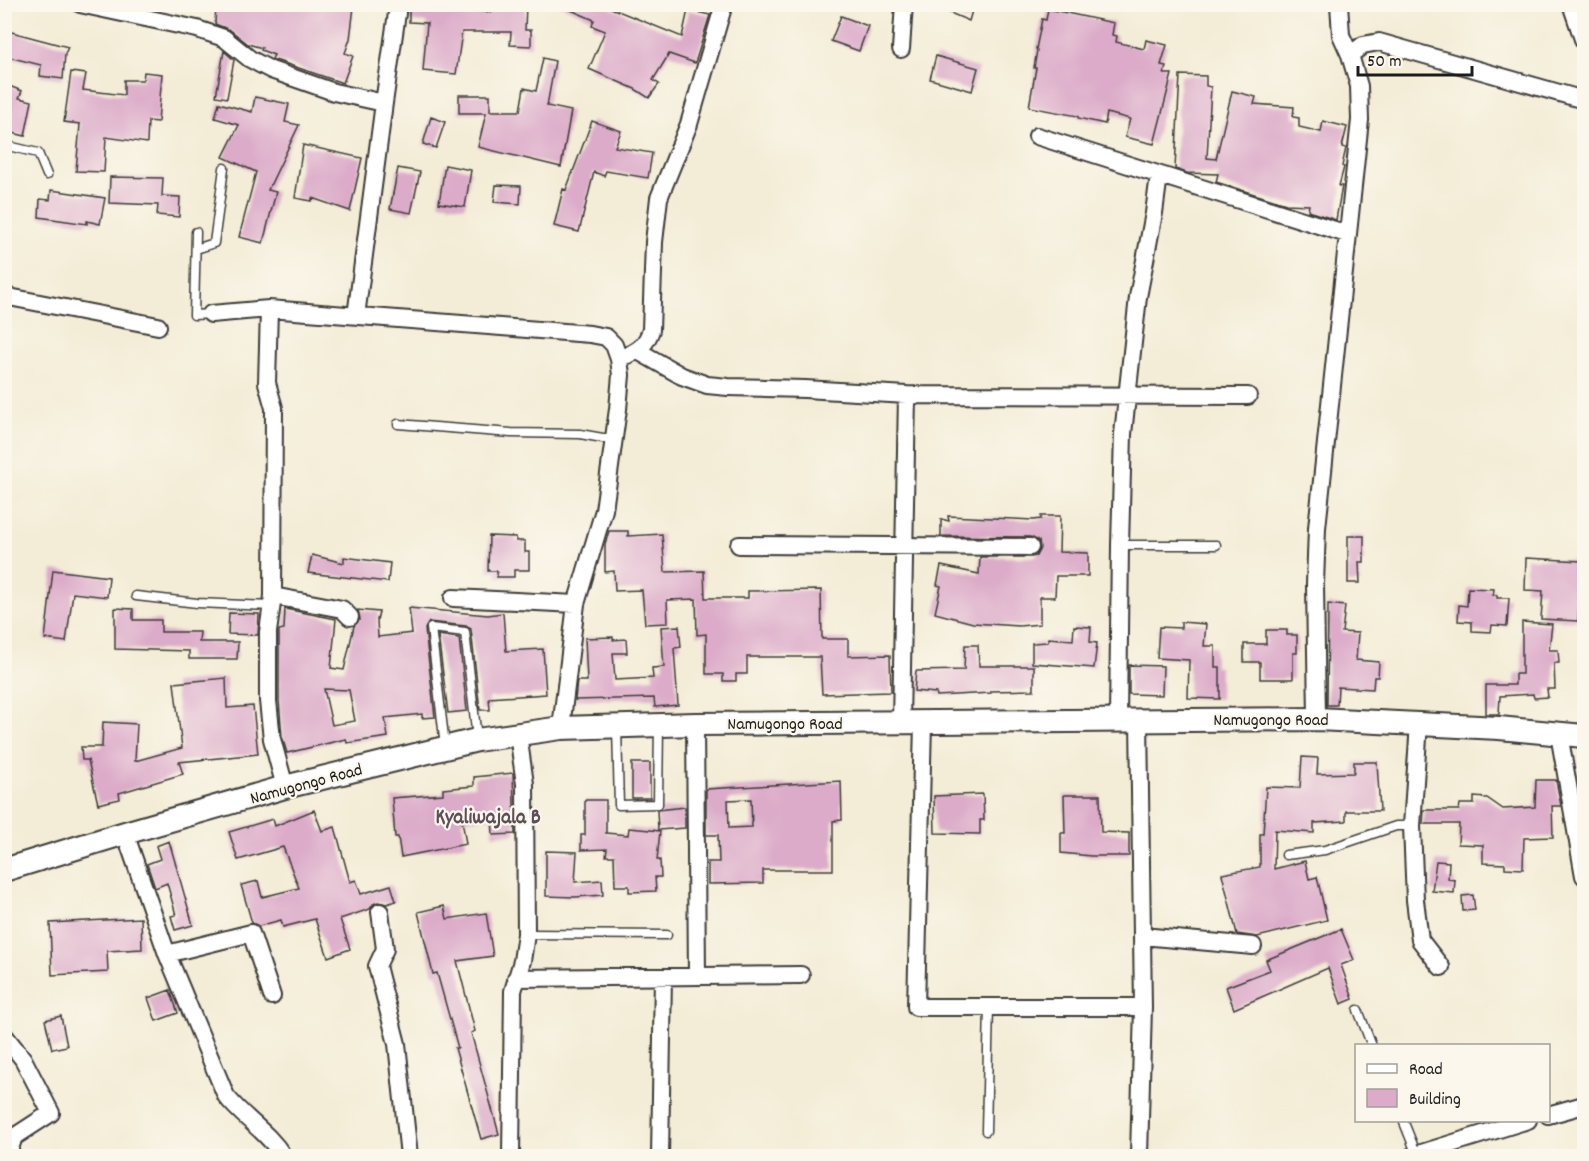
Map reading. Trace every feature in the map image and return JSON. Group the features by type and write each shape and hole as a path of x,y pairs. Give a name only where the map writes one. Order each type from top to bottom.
{"main road":[{"name":"Namugongo Road","path":"4,870 125,832 285,787 477,740 561,728 696,724 1317,719 1419,723 1584,736"}],"street":[{"path":"80,4 197,29 224,38 250,59 271,70 334,92 384,103"},
{"path":"356,316 397,13 396,4"},
{"path":"619,359 638,351 646,343 651,330 654,242 659,198 689,124 724,4"},
{"path":"901,50 903,4"},
{"path":"1317,719 1315,584 1317,528 1360,120 1359,86 1350,55 1341,35 1338,4"},
{"path":"1571,4 1584,42"},
{"path":"1350,55 1363,45 1379,42 1584,100"},
{"path":"1037,136 1347,234"},
{"path":"1139,1156 1143,1007 1142,936 1120,545 1123,434 1127,395 1138,297 1159,175"},
{"path":"4,296 158,326"},
{"path":"269,309 267,383 274,408 273,601 268,632 268,701 272,739 285,787"},
{"path":"211,314 269,309 590,334 606,337 614,345 621,375 614,440 604,510 576,604 561,728"},
{"path":"638,351 682,376 707,385 728,387 907,395 1248,396"},
{"path":"907,395 904,547 912,723 916,1007 1143,1007"},
{"path":"739,545 1030,547"},
{"path":"453,598 576,604"},
{"path":"273,601 342,609 350,617"},
{"path":"1419,723 1412,826 1415,900 1420,940 1442,967"},
{"path":"696,724 697,976"},
{"path":"494,1156 511,1154 511,1014 513,991 522,961 526,934 525,784 518,734"},
{"path":"1559,734 1584,876"},
{"path":"125,832 167,954 226,1096 234,1107 272,1140 283,1156"},
{"path":"380,912 385,949 377,966 397,1044 409,1156"},
{"path":"167,954 250,933 272,996"},
{"path":"1142,936 1253,946"},
{"path":"516,978 801,975"},
{"path":"660,1156 663,977"},
{"path":"4,1035 23,1059 51,1113 14,1137 10,1156"},
{"path":"1550,1114 1584,1105"},
{"path":"1414,1156 1522,1122"}],"lane":[{"path":"4,145 39,153 47,175"},
{"path":"196,249 214,243 224,168"},
{"path":"196,232 194,315 211,314"},
{"path":"398,424 511,433 580,434 614,440"},
{"path":"1120,545 1216,545"},
{"path":"136,596 197,603 273,601"},
{"path":"445,747 431,628 465,632 477,740"},
{"path":"617,726 619,805 658,804 660,725"},
{"path":"1286,855 1325,850 1396,826 1412,826"},
{"path":"526,934 667,935"},
{"path":"986,1131 988,1007"},
{"path":"1358,1010 1371,1044"},
{"path":"1404,1122 1414,1156"}],"building":[{"path":"216,4 333,4 354,7 350,39 345,53 353,56 343,83 272,59 274,55 248,44 230,30 215,24"},
{"path":"409,4 449,4 449,10 490,12 490,4 526,4 525,30 531,30 531,46 510,45 511,32 462,32 456,74 423,71 427,23 409,22"},
{"path":"557,4 601,4 682,37 688,10 710,15 695,63 669,54 653,80 659,84 649,98 635,89 589,69 605,31 592,26 594,20"},
{"path":"929,4 974,4 969,21"},
{"path":"1048,9 1114,23 1112,35 1117,36 1116,42 1144,49 1146,40 1167,45 1161,65 1166,66 1164,74 1172,74 1154,144 1125,137 1130,119 1107,113 1105,124 1078,118 1078,116 1029,107 1036,68 1034,68 1036,49 1042,19 1046,20"},
{"path":"841,16 868,26 859,51 831,41"},
{"path":"4,30 68,47 65,54 63,79 40,76 41,65 4,56"},
{"path":"224,51 234,60 227,98 216,96"},
{"path":"936,56 978,68 972,91 930,79"},
{"path":"543,58 555,61 547,106 571,111 561,167 478,147 486,113 459,113 459,95 490,95 490,111 520,111 524,88 536,91"},
{"path":"71,72 86,74 83,90 124,95 124,80 143,80 144,72 162,74 158,122 148,121 147,143 106,137 104,172 76,171 80,124 64,122"},
{"path":"1180,75 1206,76 1206,86 1211,87 1207,158 1216,159 1232,91 1256,97 1254,104 1294,107 1293,117 1299,118 1299,127 1321,132 1323,121 1347,127 1342,147 1346,148 1336,220 1308,211 1309,205 1286,204 1216,182 1218,174 1187,173 1175,169"},
{"path":"4,84 22,91 19,98 32,101 25,136 4,128"},
{"path":"255,97 289,104 285,122 299,125 268,190 276,192 263,243 239,237 256,172 223,157 239,125 215,118 219,103 252,112"},
{"path":"431,117 445,122 436,148 423,144"},
{"path":"592,121 621,131 615,147 652,153 648,178 606,171 604,176 594,172 579,232 554,226 563,189 566,190"},
{"path":"303,145 362,158 350,211 312,198 312,201 295,198"},
{"path":"445,165 471,170 465,207 439,203"},
{"path":"398,168 420,172 411,213 390,209"},
{"path":"110,177 163,178 162,196 180,197 179,217 157,215 158,205 109,203"},
{"path":"496,185 521,186 520,204 494,202"},
{"path":"51,190 105,198 100,224 39,217 40,199 50,200"},
{"path":"948,516 1033,520 1041,519 1041,516 1060,516 1059,552 1088,553 1088,576 1056,576 1055,597 1040,597 1040,624 1019,626 973,623 935,613 941,586 937,585 941,566 979,574 980,557 1031,557 1036,556 1040,548 1039,541 1030,537 941,536 941,519 949,521"},
{"path":"609,531 628,531 628,536 662,534 665,572 704,571 705,598 748,598 748,591 821,590 822,639 848,639 848,656 890,655 891,692 822,694 820,657 747,657 747,674 736,674 736,681 723,681 723,674 706,674 706,634 697,635 696,599 667,600 668,623 645,624 642,590 615,591 614,571 605,572 605,544"},
{"path":"489,536 516,537 516,541 525,541 525,552 529,552 529,570 514,570 514,577 497,577 497,571 488,571"},
{"path":"1348,536 1364,536 1364,562 1359,562 1360,583 1348,583"},
{"path":"312,555 344,563 344,557 390,563 388,582 308,573"},
{"path":"1526,558 1582,561 1578,621 1541,619 1543,591 1525,590"},
{"path":"53,570 109,577 107,597 73,593 66,642 45,639"},
{"path":"1468,588 1494,589 1493,595 1497,595 1497,598 1509,598 1507,626 1492,625 1491,632 1472,631 1472,622 1458,621 1459,605 1467,606"},
{"path":"1328,604 1345,606 1342,632 1358,633 1356,660 1379,662 1378,677 1374,677 1373,689 1338,687 1337,705 1327,705"},
{"path":"115,608 133,609 133,620 161,620 161,632 200,632 199,642 238,642 237,659 189,659 189,651 115,649"},
{"path":"409,608 488,615 503,613 506,651 543,649 546,694 489,698 490,710 480,710 471,629 466,626 429,622 425,629 435,717 422,718 422,714 385,718 388,737 347,743 346,739 287,753 282,737 279,700 279,630 284,629 285,609 336,619 331,668 344,670 354,626 360,619 358,610 379,612 378,637 412,633","holes":["324,689 349,690 355,721 332,725"]},
{"path":"229,613 259,614 258,635 228,634"},
{"path":"1181,622 1206,624 1204,646 1215,646 1215,667 1220,667 1220,699 1188,698 1189,660 1157,658 1159,627 1181,628"},
{"path":"1522,622 1552,624 1549,650 1558,650 1559,663 1554,663 1555,689 1547,689 1548,697 1534,698 1533,694 1500,696 1499,714 1486,714 1486,685 1515,685 1515,674 1522,674"},
{"path":"679,626 681,647 674,648 678,705 655,707 654,698 575,700 577,681 587,681 585,638 626,639 627,653 613,653 615,680 653,678 652,668 664,667 661,627"},
{"path":"1074,626 1091,627 1090,642 1097,643 1094,668 1032,663 1032,643 1048,642 1048,638 1073,640"},
{"path":"1266,630 1287,630 1287,635 1297,635 1297,653 1293,653 1293,679 1260,679 1260,662 1244,662 1244,644 1266,644"},
{"path":"438,635 459,638 467,711 448,713"},
{"path":"965,645 978,645 979,666 1034,666 1034,690 937,696 936,693 914,691 916,671 964,670"},
{"path":"1129,665 1163,666 1162,695 1129,694"},
{"path":"226,678 227,708 253,706 258,754 179,762 183,774 119,793 120,799 98,804 88,760 82,760 81,747 102,747 103,722 137,724 135,761 182,748 174,683"},
{"path":"1302,757 1318,758 1317,774 1354,773 1354,762 1377,762 1380,811 1346,811 1346,821 1314,823 1314,833 1275,830 1274,869 1305,861 1309,879 1317,877 1327,920 1257,937 1237,934 1222,874 1260,867 1260,834 1263,834 1266,787 1300,788"},
{"path":"632,763 650,763 650,798 632,798"},
{"path":"513,773 515,834 493,835 492,817 462,820 466,844 401,857 398,837 395,837 392,798 443,794 443,789 474,786 474,777"},
{"path":"1536,780 1556,780 1561,806 1552,806 1553,837 1524,838 1523,869 1505,868 1505,864 1483,863 1483,845 1458,844 1459,824 1423,824 1424,810 1459,810 1460,804 1474,804 1474,797 1487,798 1503,809 1535,807"},
{"path":"841,781 842,820 833,821 833,870 763,870 763,883 708,884 708,862 719,862 718,835 706,835 706,789","holes":["751,799 752,827 729,828 728,800"]},
{"path":"983,794 984,820 980,820 980,834 935,833 934,796"},
{"path":"1064,795 1100,795 1101,832 1129,833 1129,856 1061,853 1061,833 1065,833"},
{"path":"585,800 606,800 606,833 628,835 629,828 660,831 657,860 660,860 661,877 655,877 656,891 629,892 629,886 615,886 614,856 606,856 607,849 581,850 581,835 585,835"},
{"path":"685,807 685,828 658,830 657,810"},
{"path":"314,810 322,831 335,827 350,882 356,880 361,894 391,885 396,901 387,904 378,902 370,909 340,919 350,949 328,957 315,919 283,927 281,920 259,926 252,923 241,885 258,881 262,897 299,888 283,847 238,860 229,832 273,819 275,826"},
{"path":"169,841 193,925 175,930 171,916 176,915 167,883 155,888 147,864 160,859 156,846"},
{"path":"546,851 577,852 575,882 602,880 603,895 546,896"},
{"path":"1436,861 1449,862 1448,879 1455,880 1454,893 1432,891"},
{"path":"1473,895 1475,910 1463,911 1462,896"},
{"path":"444,906 447,919 486,913 493,956 457,961 475,1031 471,1033 499,1134 481,1139 455,1048 458,1048 437,973 433,974 418,912"},
{"path":"141,918 142,949 107,951 108,972 52,975 50,923"},
{"path":"1341,929 1354,960 1341,965 1353,999 1341,1004 1328,968 1234,1009 1226,987 1270,970 1266,960"},
{"path":"170,990 178,1013 156,1021 148,998"},
{"path":"61,1016 67,1046 52,1049 45,1020"}],"district":[{"name":"Kyaliwajala B","path":"488,816"}]}
